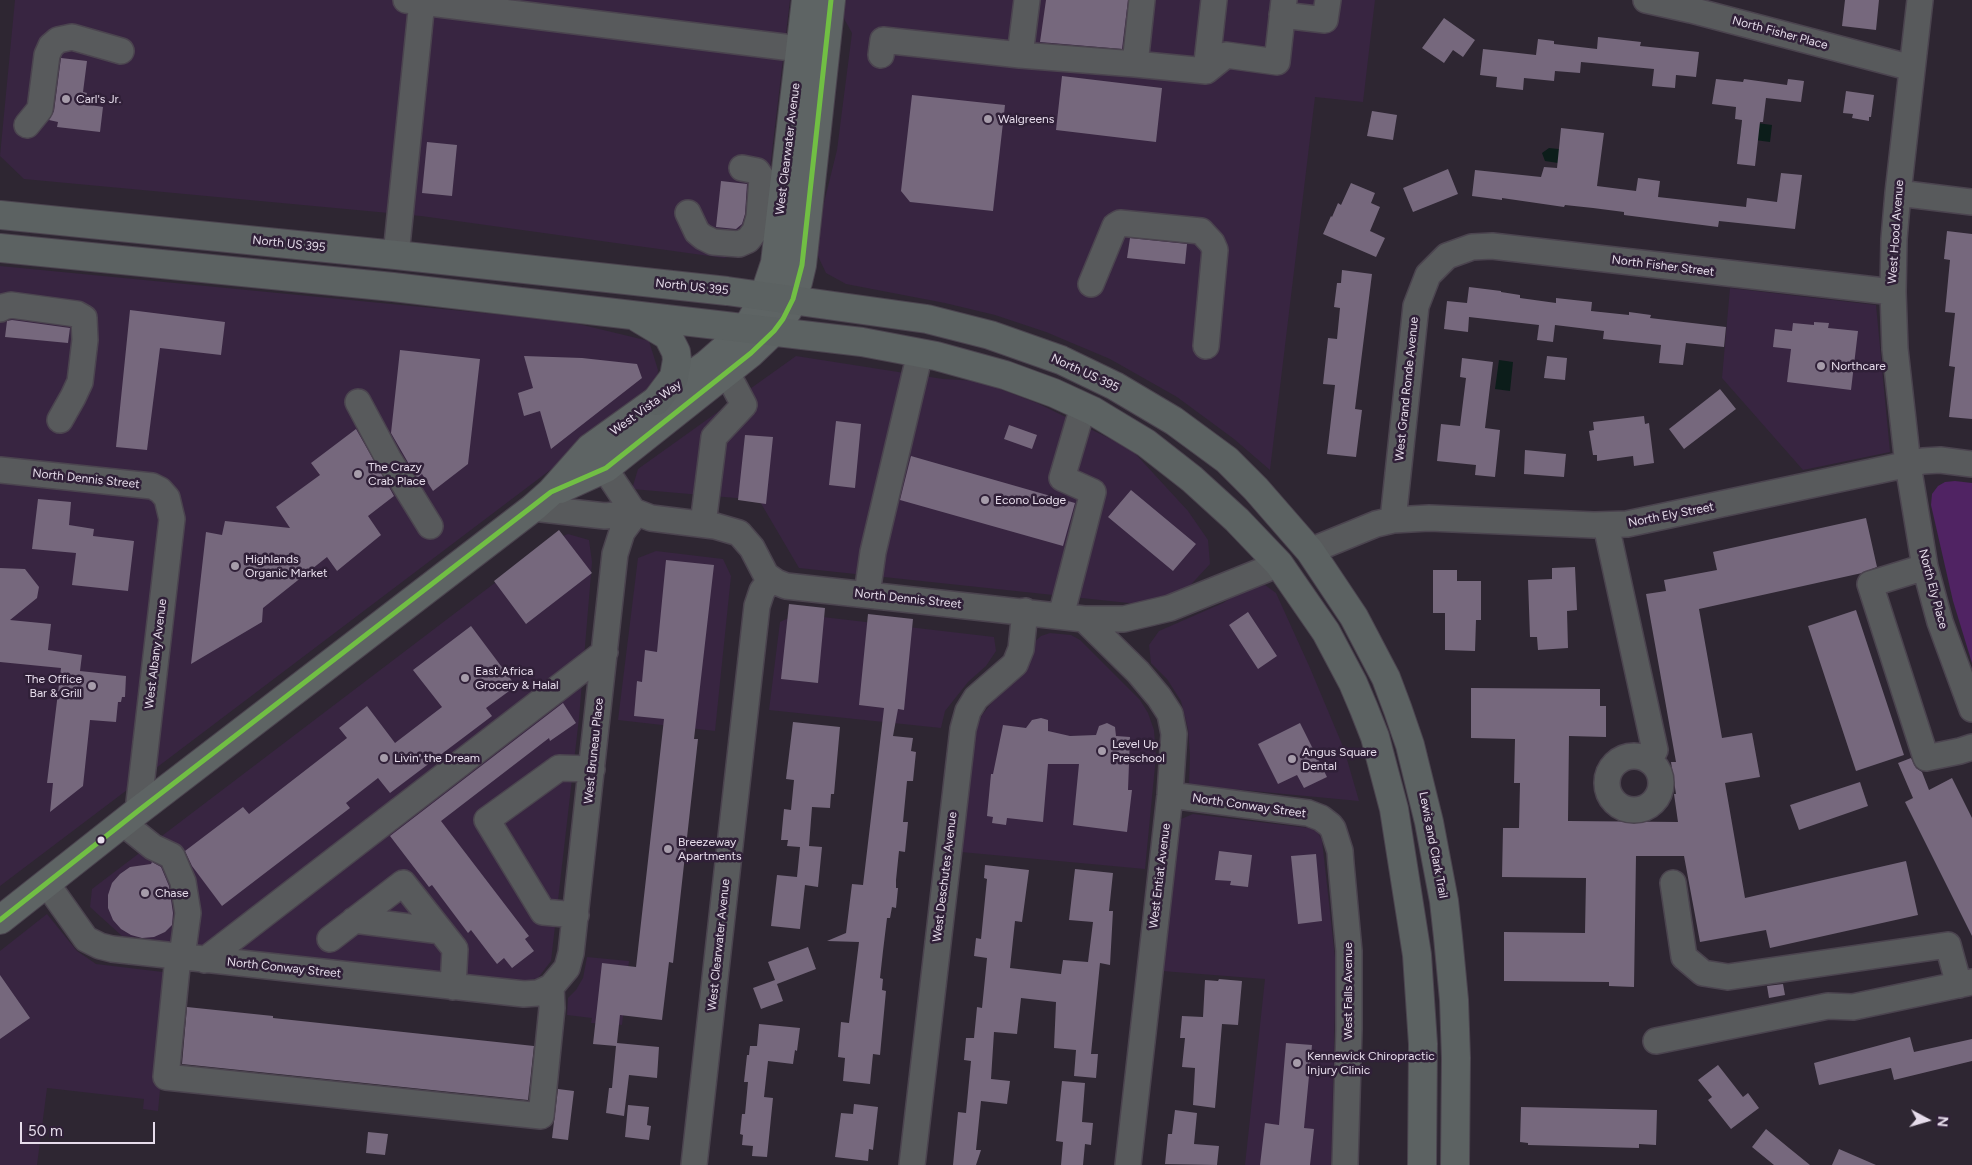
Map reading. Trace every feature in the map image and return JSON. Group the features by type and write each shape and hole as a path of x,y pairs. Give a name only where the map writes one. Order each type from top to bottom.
{"highway":[{"name":"North US 395","path":"0,215 396,255 792,299 918,318 957,326 1026,346 1084,370 1174,420 1226,460 1256,489 1310,551"},
{"path":"0,248 393,287 862,342 973,364 1054,393 1120,427 1171,462 1237,520 1279,564 1326,632 1353,683 1374,737 1394,809 1412,912 1420,985 1423,1078 1422,1165"},
{"path":"632,314 668,336 676,352 678,360 674,377 656,401"},
{"name":"Lewis and Clark Trail","path":"1310,551 1354,617 1372,649 1398,710 1420,782 1441,885 1452,969 1456,1058 1455,1165"}],"main road":[{"name":"West Clearwater Avenue","path":"774,331 783,319 792,299 803,257 813,49 806,0"},
{"path":"813,49 817,46 815,41 819,0"},
{"name":"West Clearwater Avenue","path":"746,328 764,296 775,259 813,49 831,0"},
{"name":"West Vista Way","path":"598,458 656,401 725,350 746,328"},
{"name":"West Vista Way","path":"0,920 542,500 598,458 727,373 751,354 774,331"}],"street":[{"path":"1020,55 1027,0"},
{"path":"1135,64 1142,0"},
{"path":"1206,71 1214,0"},
{"path":"880,55 883,40 1020,55 1206,71 1226,55 1277,62 1283,7 1325,20 1328,0"},
{"name":"North Fisher Place","path":"1646,0 1912,68"},
{"name":"West Hood Avenue","path":"1908,465 1895,349 1892,292 1898,193 1920,0"},
{"path":"396,255 414,1 813,49"},
{"path":"27,125 40,108 47,56 51,46 58,40 72,37 121,52"},
{"path":"688,213 697,232 703,238 713,242 739,244 748,240 755,231 759,217 762,178 757,172 742,168"},
{"path":"1898,193 1972,202"},
{"path":"1091,284 1115,226 1120,223 1201,231 1212,243 1215,250 1206,346"},
{"name":"North Fisher Street","path":"1437,264 1446,256 1466,249 1492,246 1892,292"},
{"name":"West Grand Ronde Avenue","path":"1392,520 1416,306 1428,275 1437,264"},
{"path":"0,309 3,306 11,305 77,314 84,318 85,333 80,382 60,420"},
{"path":"867,594 873,552 920,352"},
{"path":"703,524 714,437 744,405 727,373"},
{"path":"358,402 388,458 430,526"},
{"path":"1073,617 1093,492 1062,478 1083,407"},
{"path":"598,458 629,507 636,513 651,518 703,524 731,530 744,537 763,570 771,579"},
{"name":"North Ely Street","path":"1310,551 1376,524 1392,520 1429,518 1606,525 1627,524 1908,465 1940,460 1972,464"},
{"name":"North Ely Place","path":"1908,465 1925,567 1940,622 1972,709"},
{"name":"North Dennis Street","path":"0,470 152,486 160,490 167,498"},
{"name":"West Albany Avenue","path":"131,817 172,519 167,498"},
{"path":"542,500 605,516 636,513"},
{"name":"West Bruneau Place","path":"551,987 567,968 571,953 616,548 622,532 636,513"},
{"path":"1606,525 1655,750 1649,760"},
{"name":"North Dennis Street","path":"771,579 786,586 1073,617 1124,619 1155,613 1195,599 1279,564"},
{"path":"1925,567 1870,584 1926,758 1972,747"},
{"name":"West Clearwater Avenue","path":"694,1165 757,606 762,591 771,579"},
{"name":"West Deschutes Avenue","path":"912,1165 963,729 968,711 976,698 1015,664 1021,649 1025,612"},
{"name":"West Entiat Avenue","path":"1073,617 1138,672 1159,697 1170,714 1174,742 1170,795 1128,1165"},
{"path":"188,958 605,652"},
{"path":"576,915 543,912 487,820 559,768 592,769"},
{"name":"North Conway Street","path":"1170,795 1308,813 1326,821"},
{"path":"131,817 153,847 172,856 183,882 188,913 188,958 166,1077 541,1116 552,1008 551,987"},
{"name":"West Falls Avenue","path":"1326,821 1333,829 1340,851 1348,929 1349,1021 1346,1165"},
{"path":"330,939 402,883 456,949 453,987"},
{"path":"1656,1041 1828,1006 1853,1007 1965,984 1948,945 1728,977 1703,973 1684,957 1673,883"},
{"name":"North Conway Street","path":"46,884 86,939 112,949 524,994 538,993 551,987"},
{"path":"354,920 441,932"}],"shaded area":[{"path":"15,0 790,0 763,228 750,250 724,258 421,216 24,179 0,156"},
{"path":"843,0 1375,0 1363,102 1315,97 1270,470 1234,439 1177,397 1110,359 1046,332 995,315 945,303 846,284 826,273 817,254 817,231 837,150 852,33 842,15"},
{"path":"1742,121 1772,125 1770,142 1740,138"},
{"path":"1549,148 1568,150 1565,164 1545,161 1542,153"},
{"path":"0,266 566,321 649,341 658,370 656,390 0,886"},
{"path":"1730,288 1876,305 1890,452 1803,470 1722,378"},
{"path":"796,356 943,379 979,381 1037,403 1131,449 1188,511 1208,540 1210,564 1184,592 1138,604 799,568 759,500 632,489 638,469"},
{"path":"1499,360 1513,362 1510,391 1495,389"},
{"path":"1945,482 1972,483 1972,663 1953,601 1931,505 1932,494 1938,486"},
{"path":"568,534 589,540 592,562 579,718 551,961 538,978 519,983 122,936 90,907 92,889 550,541"},
{"path":"656,551 723,559 731,576 715,731 618,720 638,558"},
{"path":"1265,585 1276,593 1310,668 1344,749 1359,801 1189,785 1190,755 1188,729 1181,701 1167,679 1151,663 1149,645 1159,631 1223,603 1243,590"},
{"path":"797,614 994,637 996,651 986,666 968,682 945,711 941,728 769,710 780,622"},
{"path":"1050,633 1071,635 1080,640 1140,700 1148,713 1154,730 1156,756 1145,869 961,852 975,732 982,715 993,701 1023,675 1029,663 1033,643 1041,636"},
{"path":"1193,814 1309,828 1317,831 1322,840 1336,966 1331,1165 1245,1165 1265,979 1162,971 1178,828 1181,819"},
{"path":"47,914 77,951 96,964 171,973 158,1111 143,1109 144,1099 47,1088 37,1165 0,1165 0,951"},
{"path":"587,957 629,961 622,1025 591,1023 592,1018 567,1015 568,998 576,990 583,978"}],"building":[{"path":"1046,0 1128,0 1122,49 1040,42"},
{"path":"1845,0 1879,0 1876,30 1842,26"},
{"path":"1444,18 1475,40 1463,57 1453,50 1444,63 1422,48"},
{"path":"1598,37 1641,42 1640,46 1699,52 1696,77 1676,75 1675,88 1652,86 1654,69 1581,62 1580,73 1555,71 1554,81 1524,78 1523,90 1496,87 1497,77 1480,75 1483,49 1536,55 1538,39 1554,41 1554,44 1597,49"},
{"name":"Carl's Jr.","path":"61,58 87,61 83,92 87,93 85,104 103,107 100,132 57,127 58,122 49,120 54,111"},
{"path":"1062,76 1162,88 1156,142 1056,130"},
{"path":"1716,79 1743,82 1744,79 1787,85 1788,79 1804,81 1801,102 1766,98 1763,122 1760,122 1755,166 1737,164 1742,120 1735,119 1736,107 1712,104"},
{"path":"1846,91 1874,95 1869,121 1852,118 1853,114 1843,113"},
{"name":"Walgreens","path":"912,95 1005,105 993,211 910,202 901,191"},
{"path":"1372,111 1397,115 1393,140 1367,136"},
{"path":"1561,128 1604,133 1597,186 1636,191 1638,178 1660,181 1658,197 1746,207 1747,198 1777,202 1781,173 1802,175 1795,229 1719,221 1718,227 1624,215 1624,212 1593,208 1565,205 1564,207 1502,198 1502,200 1472,196 1475,170 1541,177 1544,167 1557,168"},
{"path":"427,142 457,145 452,196 422,193"},
{"path":"1448,169 1458,194 1413,212 1403,188"},
{"path":"721,181 747,184 745,214 742,224 736,229 716,227"},
{"path":"1351,183 1375,193 1371,203 1380,207 1370,231 1385,238 1376,257 1323,234 1338,203 1341,205"},
{"path":"1947,231 1972,234 1972,419 1949,417 1955,367 1949,366 1955,313 1945,312 1950,260 1944,259"},
{"path":"1130,238 1187,244 1185,264 1127,258"},
{"path":"1342,270 1372,274 1355,409 1362,410 1356,457 1327,454 1335,385 1323,384 1328,338 1337,339 1340,308 1334,307 1337,283 1341,283"},
{"path":"1469,287 1501,291 1520,295 1520,298 1556,303 1556,298 1592,302 1591,311 1629,315 1629,312 1651,315 1650,318 1726,327 1724,347 1686,343 1683,365 1659,363 1661,345 1603,339 1604,331 1555,325 1553,342 1537,340 1539,325 1469,317 1468,332 1444,329 1447,301 1467,303"},
{"path":"130,310 225,322 221,355 160,348 147,450 116,447"},
{"path":"12,320 70,328 68,343 5,337 7,321"},
{"name":"Northcare","path":"1814,322 1829,323 1828,328 1858,331 1851,390 1787,382 1791,349 1773,347 1775,329 1792,331 1793,323 1814,325"},
{"path":"400,350 480,359 468,464 433,491 422,474 417,478 391,433"},
{"path":"524,356 582,358 637,364 642,378 551,449 540,411 524,416 518,393 533,388"},
{"path":"1547,356 1567,358 1565,380 1544,378"},
{"path":"1462,358 1493,362 1485,428 1500,430 1495,477 1475,475 1476,465 1437,461 1441,424 1460,426 1466,378 1460,377"},
{"path":"1720,389 1736,409 1684,449 1669,429"},
{"path":"1644,416 1645,424 1649,423 1654,463 1634,466 1633,456 1597,461 1597,455 1593,455 1589,431 1594,430 1593,422"},
{"path":"836,421 861,424 855,488 829,485"},
{"path":"1009,425 1037,435 1032,449 1004,439"},
{"path":"356,429 394,496 368,516 381,535 337,571 327,557 263,608 262,622 191,664 206,532 222,535 225,521 290,528 276,507 320,475 311,463"},
{"path":"745,435 773,437 766,504 738,500"},
{"path":"1525,450 1566,454 1564,477 1524,474"},
{"name":"Econo Lodge","path":"911,456 1075,503 1063,546 900,500"},
{"path":"1131,490 1196,544 1173,571 1108,517"},
{"path":"38,499 71,502 69,525 94,529 93,536 134,541 128,591 72,585 76,553 32,549"},
{"path":"1866,518 1877,567 1862,573 1699,609 1722,738 1752,733 1760,777 1725,783 1745,898 1906,861 1918,915 1770,948 1766,930 1700,942 1684,856 1636,856 1634,987 1609,986 1609,982 1504,981 1504,932 1585,933 1586,878 1502,877 1503,828 1519,828 1520,783 1514,783 1515,739 1471,738 1471,688 1600,689 1600,706 1606,706 1606,737 1569,736 1568,821 1678,822 1671,762 1676,762 1646,594 1666,591 1664,580 1717,570 1713,552"},
{"path":"559,530 592,573 526,624 494,581"},
{"path":"666,560 714,565 694,739 698,739 673,963 669,962 662,1020 620,1015 617,1043 659,1047 657,1078 629,1075 624,1116 606,1113 609,1088 612,1088 616,1046 593,1044 602,963 636,967 664,719 634,716 637,681 642,682 645,650 657,652"},
{"path":"1575,567 1577,610 1567,611 1568,648 1538,650 1537,637 1530,637 1528,580 1552,579 1552,568"},
{"path":"0,568 25,569 39,587 37,598 10,620 51,624 48,650 82,655 80,671 126,676 125,697 122,697 121,702 118,702 116,722 90,720 83,786 50,812 53,783 47,783 61,668 0,662"},
{"path":"1433,570 1457,570 1457,581 1481,581 1481,620 1476,620 1475,651 1445,650 1445,613 1433,613"},
{"path":"789,604 825,608 818,683 781,679"},
{"path":"1856,610 1904,755 1856,771 1808,626"},
{"path":"1248,612 1277,656 1258,669 1229,625"},
{"path":"868,614 913,619 904,710 898,709 893,736 913,738 911,751 916,752 913,781 907,781 903,822 908,822 905,852 899,851 896,908 892,907 890,918 887,918 880,978 883,979 882,990 886,991 880,1055 873,1054 870,1084 843,1081 845,1058 838,1057 841,1022 849,1023 859,942 827,941 846,933 852,884 863,885 884,708 859,705"},
{"path":"471,626 516,686 486,708 492,716 390,793 378,778 346,803 350,808 222,906 192,866 185,851 243,807 249,814 347,738 339,728 367,706 395,743 442,707 413,670"},
{"path":"563,703 576,723 550,741 549,738 441,821 529,936 525,939 534,951 512,968 504,958 497,964 471,930 468,933 432,885 429,887 390,836"},
{"path":"1041,718 1048,720 1048,731 1070,736 1096,735 1099,726 1107,723 1115,727 1116,736 1130,737 1128,790 1132,790 1127,832 1073,825 1079,764 1048,764 1043,822 1007,818 1006,825 992,823 993,817 987,816 991,774 993,774 1003,725 1026,728 1032,720"},
{"path":"793,722 840,727 834,794 831,794 830,808 812,807 809,846 822,847 818,887 805,885 800,929 771,926 777,875 797,877 800,847 787,846 788,840 781,840 784,809 791,810 794,780 786,779"},
{"name":"Angus Square Dental","path":"1300,723 1327,777 1304,788 1297,775 1278,784 1258,744"},
{"path":"1911,758 1916,768 1922,772 1929,790 1952,778 1972,818 1972,936 1905,802 1913,798 1898,763"},
{"path":"1860,782 1868,806 1799,830 1790,805"},
{"path":"1219,851 1252,855 1248,887 1230,885 1231,881 1215,880"},
{"path":"1316,854 1322,921 1298,924 1291,856"},
{"name":"Chase","path":"152,862 161,867 169,886 173,913 172,925 165,932 154,937 142,938 131,935 121,929 113,920 108,908 108,895 112,883 120,874 130,867 151,864"},
{"path":"985,865 1029,870 1022,922 1015,921 1010,968 1061,974 1063,960 1088,962 1093,922 1069,920 1075,869 1113,873 1109,911 1113,911 1110,965 1100,963 1091,1054 1098,1054 1096,1078 1074,1076 1076,1050 1054,1048 1056,1002 1021,998 1017,1034 994,1032 991,1079 1010,1081 1007,1104 981,1101 976,1150 981,1150 976,1165 953,1165 958,1112 966,1113 971,1061 964,1060 966,1038 974,1038 977,1007 982,1008 987,958 974,956 976,938 981,939 987,879 984,878"},
{"path":"808,947 816,969 777,984 783,1001 761,1009 753,988 775,980 768,962"},
{"path":"0,975 30,1018 0,1039"},
{"path":"1219,979 1242,981 1238,1025 1222,1024 1215,1108 1193,1105 1195,1068 1182,1067 1185,1038 1180,1038 1182,1016 1203,1017 1205,980 1218,981"},
{"path":"1783,984 1785,995 1769,998 1767,986"},
{"path":"187,1007 534,1046 528,1100 182,1064"},
{"path":"759,1024 800,1028 793,1064 768,1061 764,1097 773,1098 767,1157 752,1156 753,1146 742,1145 743,1135 740,1134 742,1114 745,1114 748,1082 744,1082 747,1055 749,1055 750,1046 757,1046"},
{"path":"1910,1037 1914,1052 1972,1039 1972,1061 1894,1080 1891,1068 1819,1085 1814,1063"},
{"path":"1286,1043 1312,1045 1304,1128 1314,1129 1310,1165 1260,1165 1265,1123 1279,1125"},
{"path":"1718,1065 1743,1097 1748,1093 1759,1108 1731,1129 1708,1100 1712,1097 1698,1080"},
{"path":"1062,1081 1085,1083 1082,1122 1093,1123 1091,1145 1085,1144 1083,1165 1061,1165 1063,1142 1056,1141"},
{"path":"558,1089 574,1091 568,1140 552,1138"},
{"path":"854,1104 878,1107 873,1150 869,1149 868,1161 835,1157 841,1113 853,1114"},
{"path":"628,1105 649,1107 647,1125 651,1126 649,1140 625,1137"},
{"path":"1521,1107 1657,1110 1656,1145 1639,1144 1639,1148 1528,1145 1528,1143 1520,1142"},
{"path":"1175,1110 1197,1113 1194,1144 1219,1146 1217,1165 1165,1164 1168,1134 1172,1134"},
{"path":"1766,1129 1810,1165 1774,1165 1752,1147"},
{"path":"368,1132 388,1134 385,1155 366,1153"},
{"path":"1839,1149 1876,1165 1832,1165"}],"transit line":[{"path":"0,920 551,492 606,468 751,353 774,331 783,319 793,299 802,265 831,0"}],"place":[{"name":"Carl's Jr.","path":"66,99"},
{"name":"Walgreens","path":"988,119"},
{"name":"Northcare","path":"1821,366"},
{"name":"The Crazy Crab Place","path":"358,474"},
{"name":"Econo Lodge","path":"985,500"},
{"name":"Highlands Organic Market","path":"235,566"},
{"name":"East Africa Grocery & Halal","path":"465,678"},
{"name":"The Office Bar & Grill","path":"92,686"},
{"name":"Level Up Preschool","path":"1102,751"},
{"name":"Livin' the Dream","path":"384,758"},
{"name":"Angus Square Dental","path":"1292,759"},
{"name":"Breezeway Apartments","path":"668,849"},
{"name":"Chase","path":"145,893"},
{"name":"Kennewick Chiropractic Injury Clinic","path":"1297,1063"}]}
